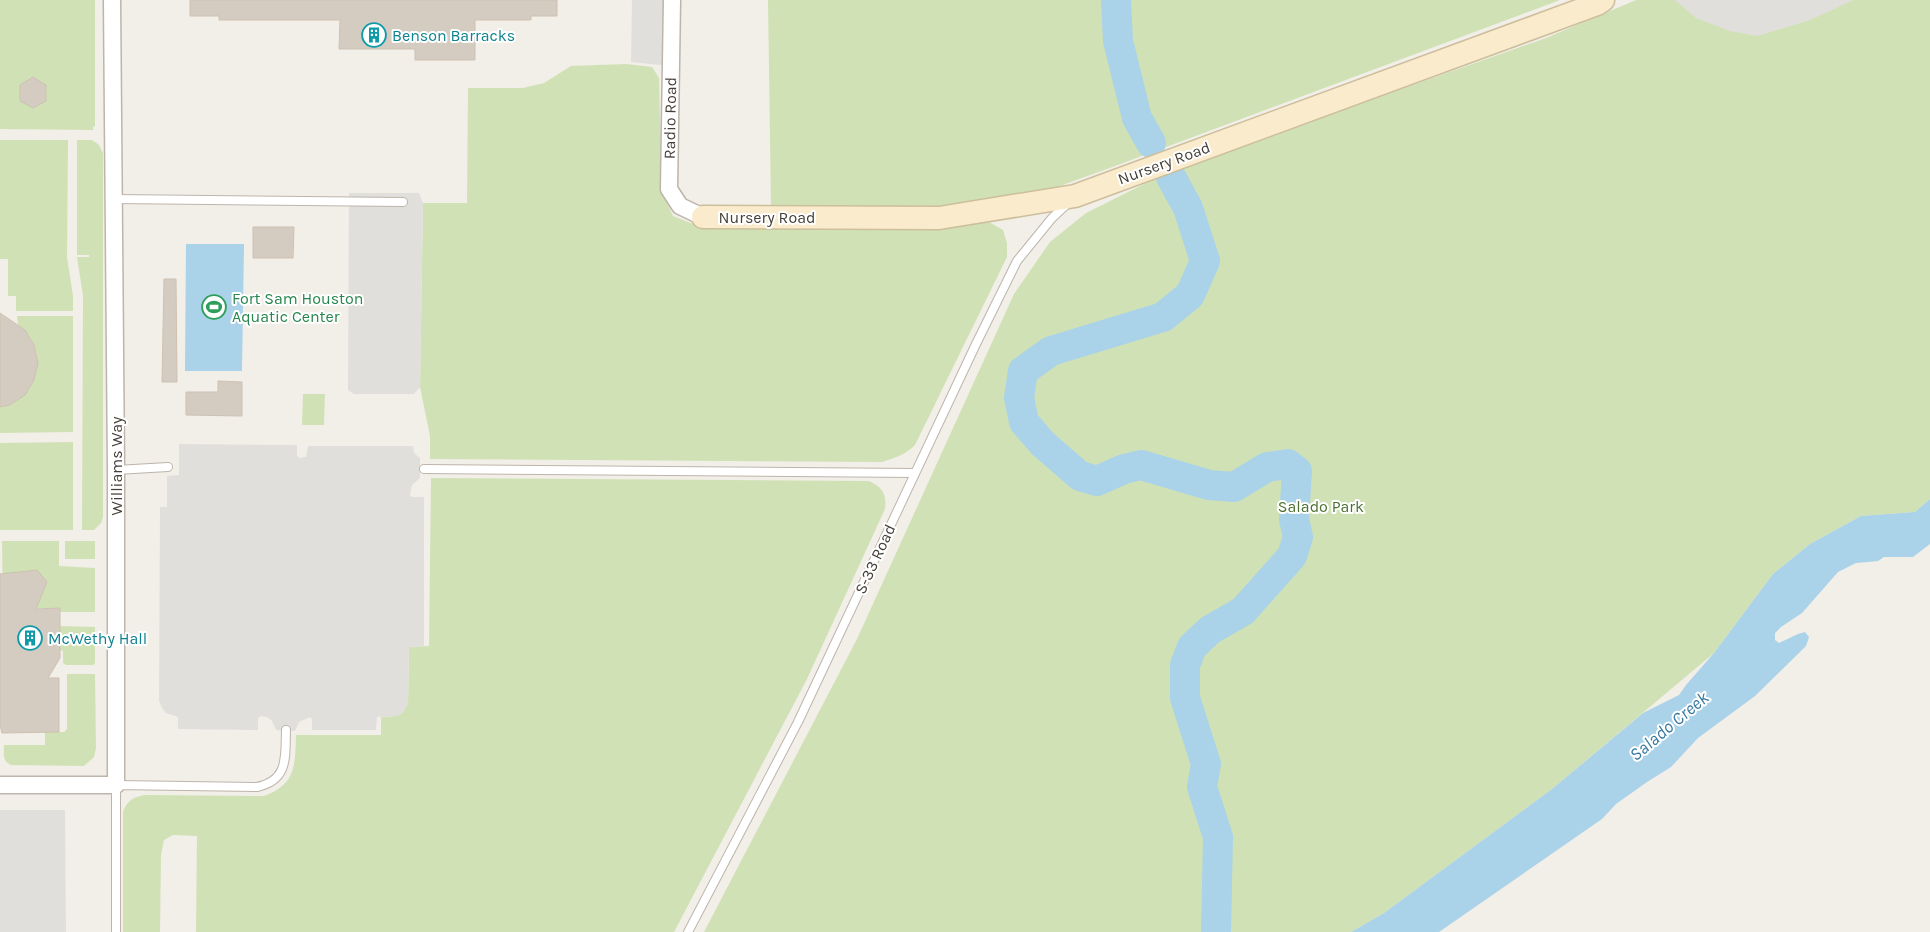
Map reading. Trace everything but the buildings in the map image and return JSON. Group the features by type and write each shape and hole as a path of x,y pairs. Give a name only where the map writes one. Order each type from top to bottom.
{"street":[{"name":"Williams Way","path":"112,0 116,470 116,785"},
{"name":"Radio Road","path":"672,0 669,189 680,206 704,217"},
{"name":"Nursery Road","path":"704,217 939,218 1075,196 1603,1"},
{"path":"0,785 116,785"}],"lane":[{"name":"S-33 Road","path":"688,932 798,722 1017,261 1052,218 1075,196"},
{"path":"114,199 403,202"},
{"path":"116,470 168,467"},
{"path":"424,469 915,473"},
{"path":"116,785 257,787 266,785 278,777 284,765 286,730"},
{"name":"Williams Way","path":"116,785 116,932"}],"green space":[{"path":"0,0 95,0 95,126 93,130 0,129"},
{"path":"768,0 1560,0 1057,187 935,207 771,207"},
{"name":"Salado Park","path":"1636,0 1930,0 1930,499 1915,512 1861,516 1810,544 1773,574 1714,653 1552,789 1384,913 1351,932 704,932 857,639 1014,294 1050,242 1086,213 1172,170 1546,38"},
{"path":"626,64 652,67 659,78 661,171 665,199 673,216 698,226 989,222 1003,230 1007,243 1007,257 915,445 907,451 896,458 882,462 430,459 430,436 420,387 423,203 467,203 468,88 523,88 544,83 571,66"},
{"path":"0,140 68,140 67,257 73,296 73,311 16,311 16,296 8,296 8,259 0,259"},
{"path":"77,140 92,140 99,145 103,153 103,517 101,523 94,530 82,530 83,296 77,257 89,257 89,255 77,255"},
{"path":"17,316 73,316 73,432 0,433 0,407 14,402 24,394 32,384 36,372 37,359 35,347 28,335 18,325"},
{"path":"303,394 325,394 324,425 302,425"},
{"path":"73,442 73,530 0,530 0,443"},
{"path":"431,478 869,481 883,492 885,509 807,679 674,932 196,932 197,836 173,835 164,840 161,855 160,932 123,932 123,812 131,800 145,795 264,796 282,786 292,773 296,735 381,735 381,717 396,716 408,704 409,647 429,646"},
{"path":"2,541 59,541 59,566 95,568 95,612 60,612 58,608 3,609"},
{"path":"65,541 95,541 95,559 65,559"},
{"path":"59,626 95,627 95,663 93,665 66,665 63,663 63,651 60,650"},
{"path":"67,674 95,674 96,748 94,757 84,766 11,765 4,757 4,745 45,745 45,732 64,732 67,729"}],"shaded area":[{"path":"632,0 672,0 671,66 631,62"},
{"path":"1675,0 1853,0 1810,20 1757,36 1730,31 1696,18"},
{"path":"349,193 419,193 423,203 420,387 414,394 354,394 348,390"},
{"path":"179,444 297,445 297,456 299,458 306,457 308,446 413,446 414,453 420,458 420,478 412,485 410,495 412,497 424,497 424,646 409,647 408,704 403,713 396,716 377,717 376,730 312,730 312,719 310,717 299,722 295,731 276,730 272,721 267,717 261,716 258,718 258,730 178,729 178,717 166,713 159,701 160,507 167,507 167,476 179,475"},
{"path":"0,810 65,810 66,932 0,932"}],"water":[{"name":"Fort Sam Houston Aquatic Center","path":"186,244 244,244 242,371 185,371"},
{"name":"Salado Creek","path":"1930,499 1930,544 1913,557 1884,557 1878,561 1856,563 1838,572 1802,613 1775,633 1775,640 1779,643 1805,632 1809,637 1806,646 1755,696 1698,738 1671,767 1616,804 1602,819 1439,932 1351,932 1384,913 1552,789 1643,713 1679,695 1714,653 1773,574 1810,544 1861,516 1915,512"}],"waterway":[{"path":"1116,0 1118,41 1137,118 1151,143"},
{"path":"1171,177 1188,208 1205,261 1190,295 1163,317 1051,351 1023,371 1019,398 1024,422 1043,444 1080,476 1097,481 1124,469 1141,465 1209,485 1234,487 1267,467 1288,464 1297,471 1294,519 1298,537 1292,556 1243,611 1210,630 1192,647 1185,665 1185,698 1206,764 1202,787 1218,837 1216,932"}],"place":[{"name":"Benson Barracks","path":"374,35"},
{"name":"Fort Sam Houston Aquatic Center","path":"214,307"},
{"name":"McWethy Hall","path":"30,638"}]}
